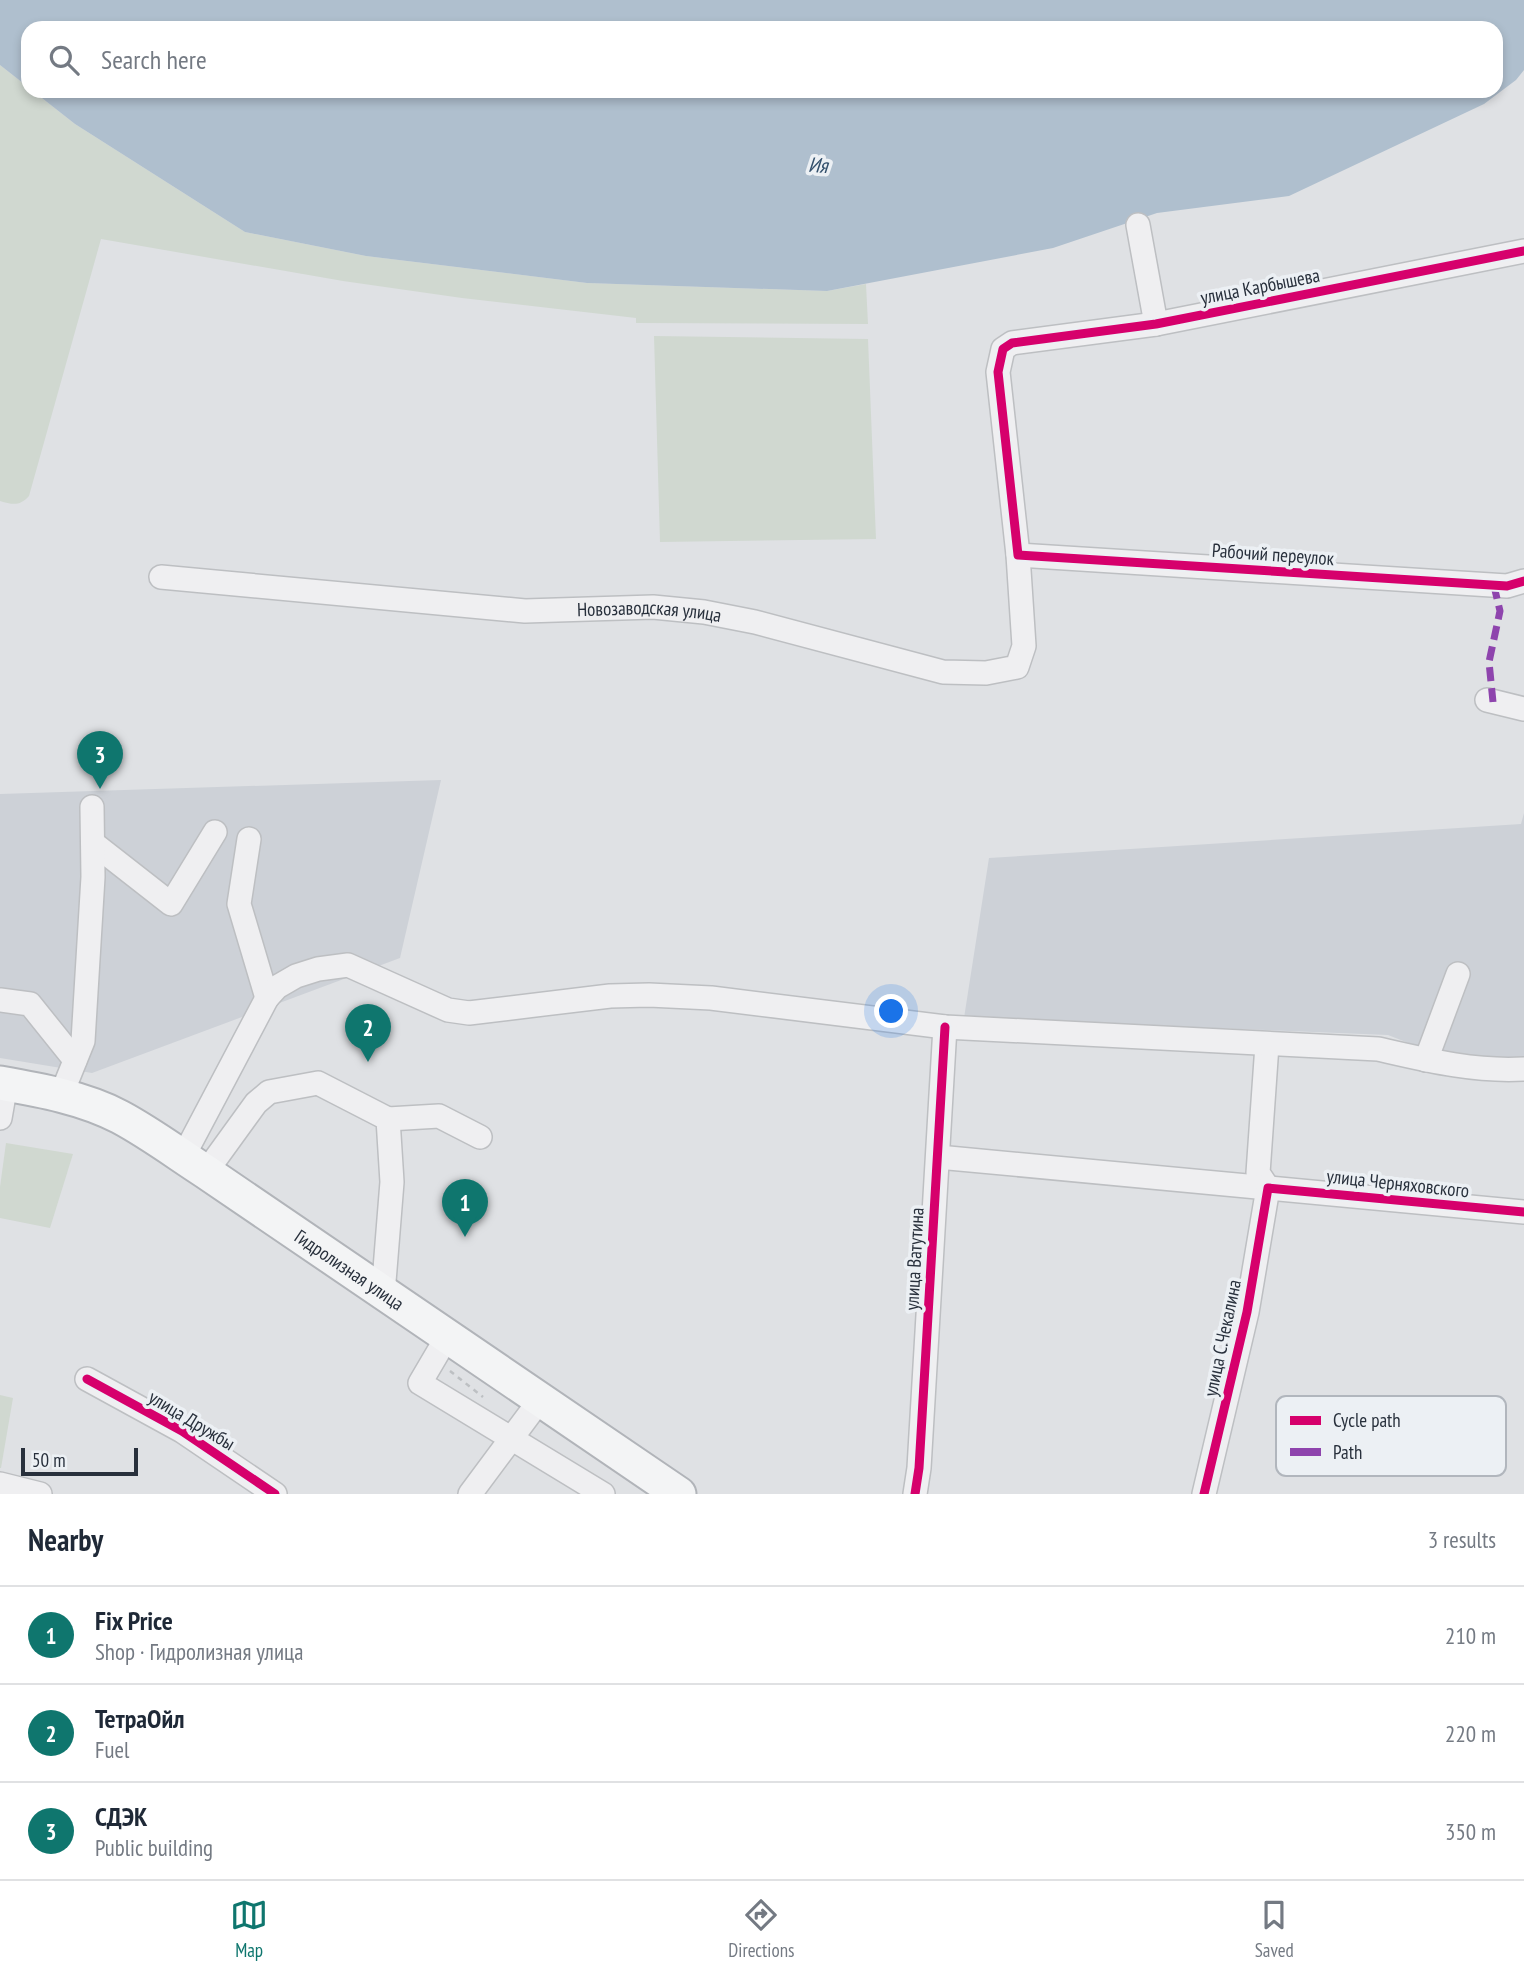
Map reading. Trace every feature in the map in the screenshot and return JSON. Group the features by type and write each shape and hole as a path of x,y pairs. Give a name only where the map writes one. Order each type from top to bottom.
{"highway":[{"name":"Гидролизная улица","path":"3,1084 57,1095 118,1116 195,1165 383,1294 441,1348 540,1400 679,1494"}],"street":[{"path":"1138,225 1156,324"},
{"name":"улица Карбышева","path":"1018,555 998,372 1003,349 1012,343 1156,324 1524,251"},
{"name":"Новозаводская улица","path":"161,577 525,611 653,607 704,612 755,622 943,672 986,673 1017,667 1024,646 1018,555"},
{"name":"Рабочий переулок","path":"1018,555 1507,586 1524,581"},
{"path":"1487,700 1524,709"},
{"path":"57,1095 83,1041 93,877 93,807"},
{"path":"93,843 170,904 215,832"},
{"path":"249,839 239,904 267,998"},
{"path":"195,1165 267,998 277,987 296,976 318,969 348,965 448,1010 469,1013 610,996 710,998 945,1027 1378,1049 1445,1065 1502,1070 1524,1069"},
{"path":"1426,1060 1458,974"},
{"path":"0,1000 30,1004 75,1060"},
{"name":"улица Ватутина","path":"915,1494 919,1468 945,1027"},
{"path":"1267,1045 1258,1173 1268,1188"},
{"path":"195,1165 269,1093 318,1083 387,1119 439,1116 480,1137"},
{"path":"0,1118 3,1084"},
{"path":"383,1294 392,1182 387,1119"},
{"name":"улица Черняховского","path":"938,1157 1524,1212"},
{"name":"улица С.Чекалина","path":"1204,1494 1247,1312 1268,1188"},
{"path":"441,1348 420,1383 603,1494"},
{"name":"улица Дружбы","path":"88,1380 182,1431 275,1494"},
{"path":"470,1494 540,1400"},
{"path":"0,1484 40,1494"}],"path":[{"path":"441,1348 487,1401"}],"shaded area":[{"path":"0,65 21,82 21,98 42,98 75,124 245,232 366,256 587,283 827,291 866,284 868,324 636,323 636,318 343,281 101,239 29,496 16,504 0,501"},
{"path":"654,336 868,339 876,539 660,542"},
{"path":"441,780 400,958 92,1073 0,1058 0,794"},
{"path":"1524,813 1524,1062 1457,1062 1388,1035 964,1018 989,858 1521,824"},
{"path":"6,1143 73,1154 50,1228 0,1218 0,1187"},
{"path":"0,1395 13,1398 1,1468 0,1468"}],"water":[{"path":"0,0 1524,0 1524,70 1503,90 1503,21 21,21 21,82 0,65"},
{"name":"Ия","path":"42,98 1492,98 1289,196 1157,213 1053,248 827,291 587,283 366,256 245,232 75,124"}],"marked path":[{"path":"1493,702 1489,662 1500,611 1494,586"}],"cycle path":[{"path":"1524,251 1156,324 1012,343 1003,349 998,372 1018,555 1507,586 1524,581"},
{"path":"915,1494 919,1468 945,1027"},
{"path":"1204,1494 1247,1312 1268,1188 1524,1212"},
{"path":"87,1379 182,1431 275,1494"}],"place":[{"name":"СДЭК","path":"100,789"},
{"name":"ТетраОйл","path":"368,1062"},
{"name":"Fix Price","path":"465,1237"}]}
